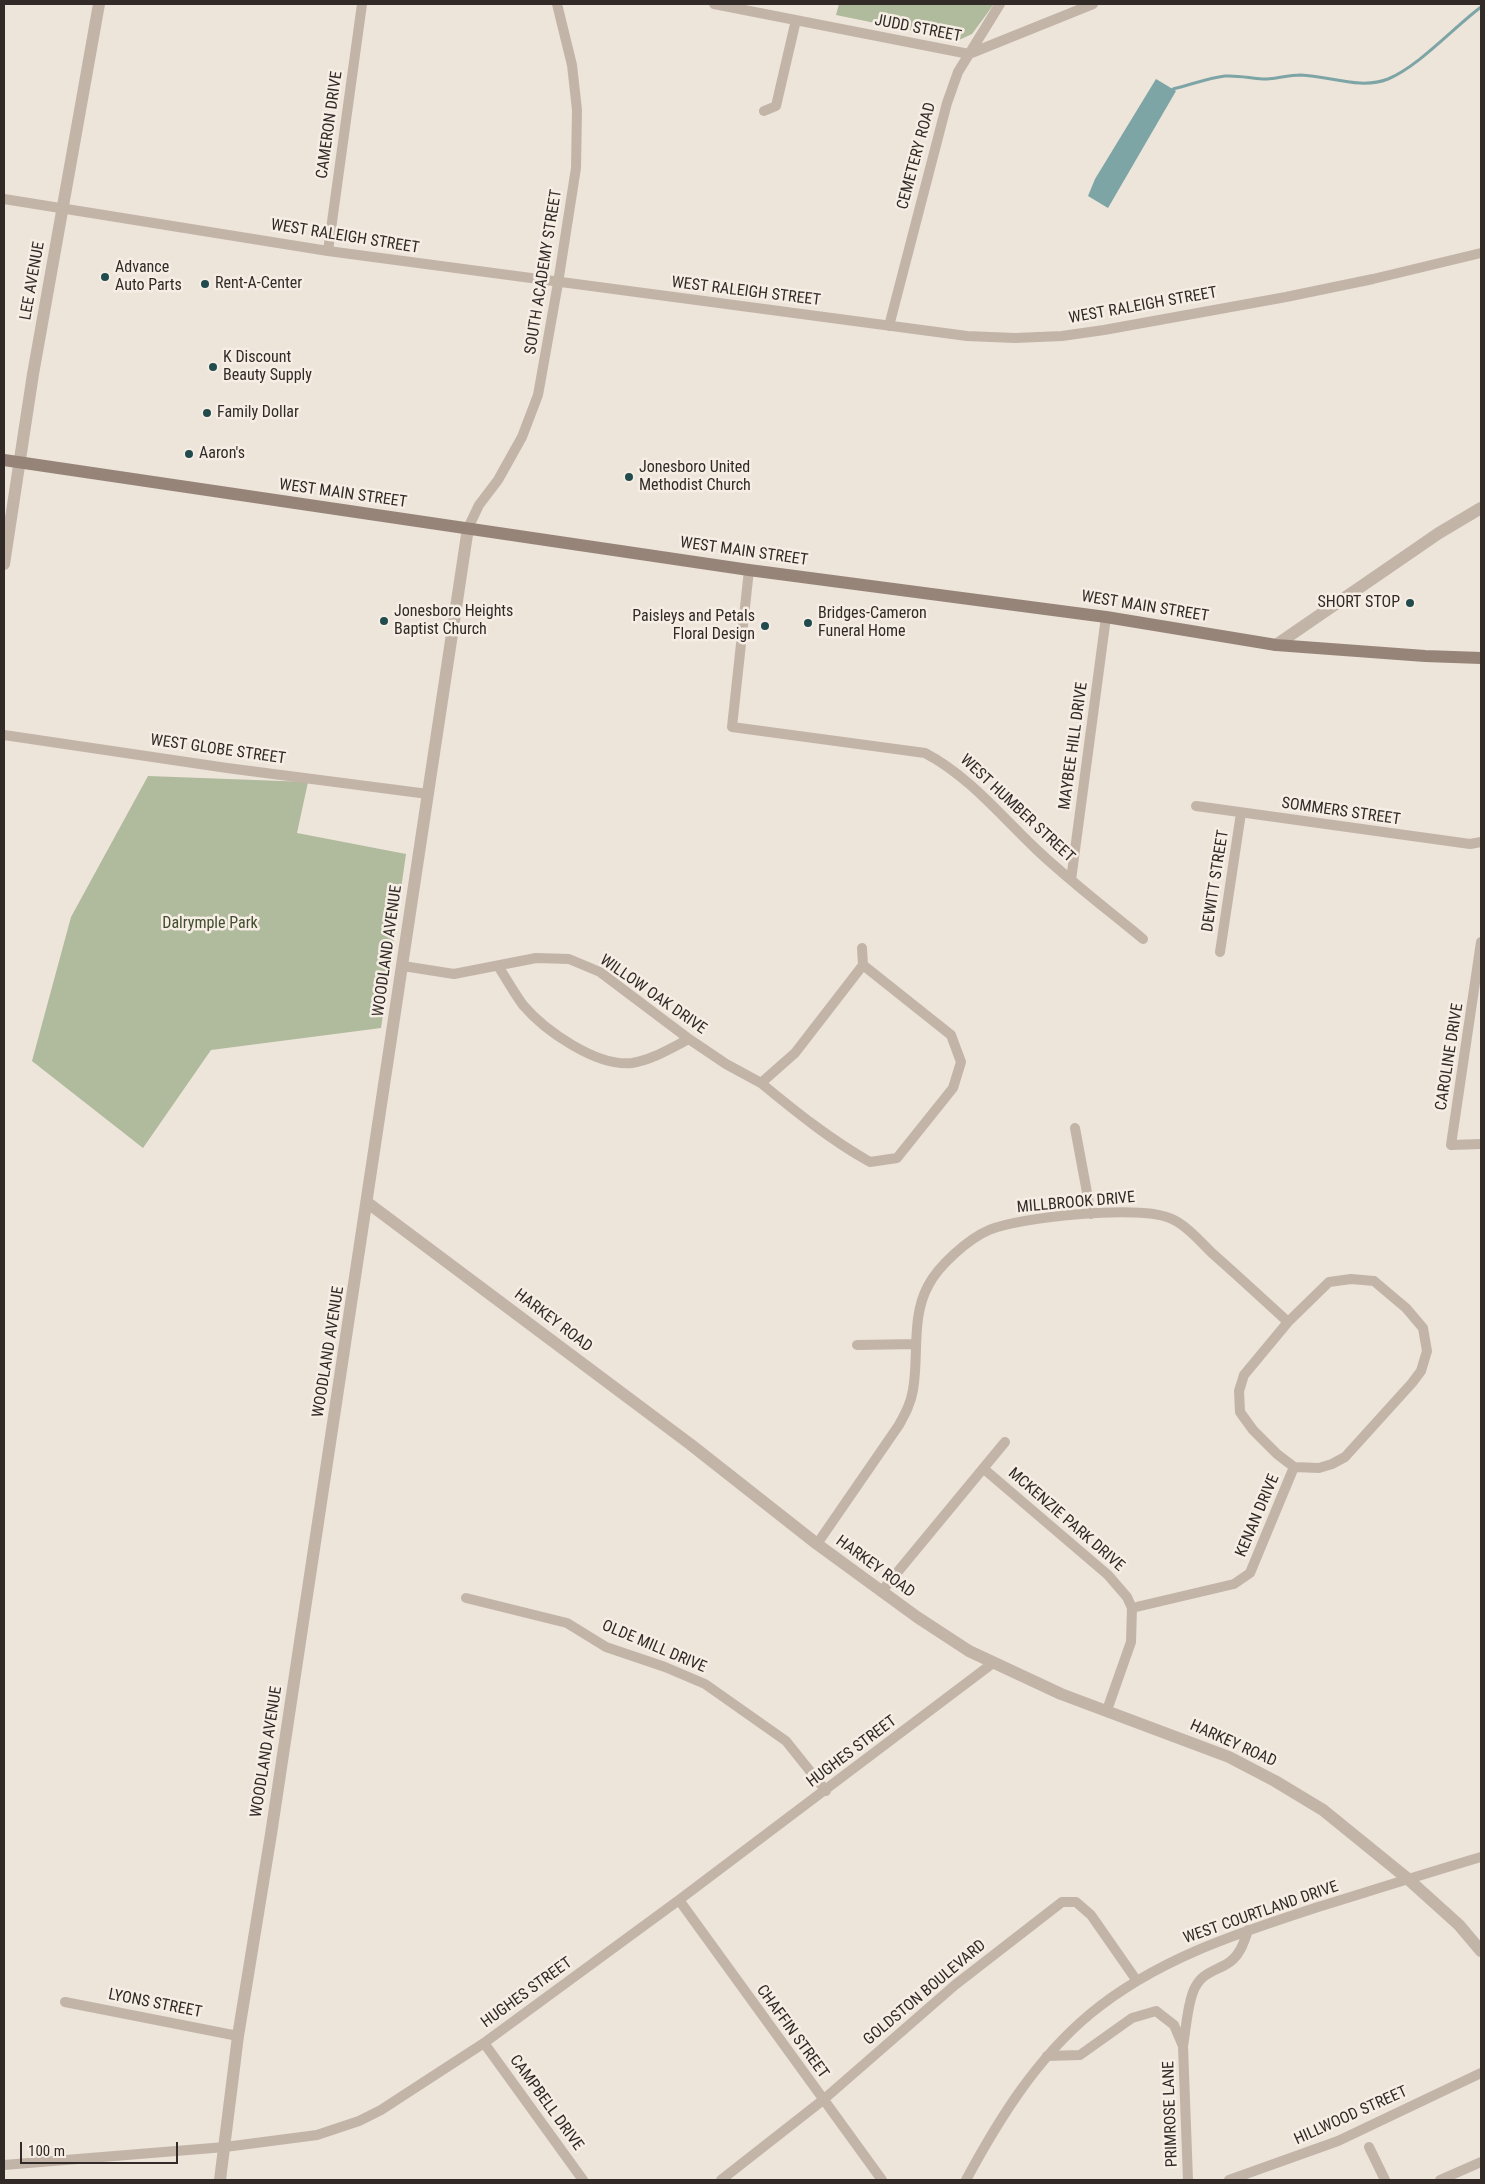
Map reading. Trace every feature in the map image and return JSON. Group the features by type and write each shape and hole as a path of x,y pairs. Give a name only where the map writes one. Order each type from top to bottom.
{"main road":[{"name":"WEST MAIN STREET","path":"4,460 749,570 1106,617 1276,645 1425,656 1481,658"}],"street":[{"name":"LEE AVENUE","path":"4,564 19,461 62,207 99,4"},
{"name":"CAMERON DRIVE","path":"328,251 362,4"},
{"name":"SOUTH ACADEMY STREET","path":"468,528 479,504 498,480 522,437 538,395 558,283 576,168 576,110 572,65 557,4"},
{"name":"JUDD STREET","path":"714,4 968,54"},
{"name":"CEMETERY ROAD","path":"889,326 946,103 958,72 1000,4"},
{"path":"968,54 1093,4"},
{"path":"764,111 776,106 796,20"},
{"name":"WEST RALEIGH STREET","path":"4,199 328,251 558,283 967,336 1015,338 1062,336 1286,297 1373,279 1481,252"},
{"path":"1276,645 1439,533 1481,508"},
{"name":"WOODLAND AVENUE","path":"220,2180 238,2036 273,1824 368,1203 468,528"},
{"name":"WEST HUMBER STREET","path":"749,570 732,727 925,753 946,764 977,791 1037,850 1143,939"},
{"name":"MAYBEE HILL DRIVE","path":"1071,880 1106,617"},
{"name":"WEST GLOBE STREET","path":"4,735 227,768 428,794"},
{"name":"SOMMERS STREET","path":"1196,806 1241,814 1470,844 1481,842"},
{"name":"DEWITT STREET","path":"1220,952 1241,814"},
{"name":"CAROLINE DRIVE","path":"1481,942 1480,966 1452,1145 1481,1144"},
{"path":"761,1083 795,1053 863,965 862,948"},
{"name":"WILLOW OAK DRIVE","path":"402,966 454,974 536,958 568,959 600,972 689,1039 726,1064 761,1083 796,1112 844,1147 870,1162 897,1158 953,1088 961,1062 951,1035 863,965"},
{"path":"498,966 524,1005 555,1033 586,1054 614,1062 632,1063 656,1055 689,1039"},
{"path":"1075,1128 1091,1214"},
{"name":"HARKEY ROAD","path":"368,1203 690,1444 817,1544 943,1635 993,1662 1062,1694 1229,1757 1323,1810 1408,1879 1459,1925 1481,1951"},
{"name":"MILLBROOK DRIVE","path":"817,1544 906,1411 914,1389 916,1344 922,1300 927,1287 940,1268 973,1239 1004,1225 1091,1214 1147,1212 1172,1219 1183,1226 1288,1322"},
{"path":"1351,1278 1374,1282 1406,1308 1423,1328 1427,1351 1421,1371 1344,1458 1319,1468 1294,1467 1277,1454 1253,1430 1240,1412 1239,1392 1244,1375 1288,1322 1329,1282 1351,1278"},
{"path":"857,1345 916,1344"},
{"name":"MCKENZIE PARK DRIVE","path":"881,1592 1005,1442"},
{"name":"KENAN DRIVE","path":"1132,1608 1234,1584 1250,1573 1294,1467"},
{"name":"MCKENZIE PARK DRIVE","path":"984,1469 1108,1574 1127,1596 1132,1608"},
{"name":"OLDE MILL DRIVE","path":"466,1598 566,1622 606,1647 665,1667 705,1684 786,1741 826,1791"},
{"path":"1107,1710 1131,1642 1132,1608"},
{"name":"HUGHES STREET","path":"4,2166 225,2147 316,2135 359,2121 381,2110 484,2043 826,1791 993,1662"},
{"name":"WEST COURTLAND DRIVE","path":"966,2180 1009,2106 1047,2056 1090,2015 1136,1981 1176,1959 1248,1930 1481,1857"},
{"name":"CHAFFIN STREET","path":"679,1900 882,2180"},
{"name":"GOLDSTON BOULEVARD","path":"721,2180 823,2100 955,1985 1062,1902 1076,1902 1091,1915 1136,1981"},
{"name":"PRIMROSE LANE","path":"1188,2180 1183,2046 1193,1991 1201,1979 1212,1970 1226,1965 1241,1950 1248,1930"},
{"name":"LYONS STREET","path":"65,2002 238,2036"},
{"name":"PRIMROSE LANE","path":"1047,2056 1080,2055 1132,2018 1156,2010 1174,2024 1183,2046"},
{"name":"CAMPBELL DRIVE","path":"484,2043 583,2180"},
{"name":"HILLWOOD STREET","path":"1229,2180 1338,2141 1481,2073"},
{"path":"1370,2147 1385,2180"},
{"path":"1440,2180 1481,2162"}],"green space":[{"path":"839,4 994,4 972,34 959,40 836,15"},
{"name":"Dalrymple Park","path":"148,776 308,782 297,833 406,854 381,1028 211,1050 143,1148 32,1061 71,917"}],"water":[{"path":"1156,79 1176,91 1108,208 1088,196 1095,179"}],"waterway":[{"path":"1171,92 1173,89 1225,76 1267,79 1301,75 1356,83 1377,82 1388,79 1424,56 1481,7"}],"place":[{"name":"Advance Auto Parts","path":"105,277"},
{"name":"Rent-A-Center","path":"205,284"},
{"name":"K Discount Beauty Supply","path":"213,367"},
{"name":"Family Dollar","path":"207,413"},
{"name":"Aaron's","path":"189,454"},
{"name":"Jonesboro United Methodist Church","path":"629,477"},
{"name":"SHORT STOP","path":"1410,603"},
{"name":"Jonesboro Heights Baptist Church","path":"384,621"},
{"name":"Bridges-Cameron Funeral Home","path":"808,623"},
{"name":"Paisleys and Petals Floral Design","path":"765,626"}]}
